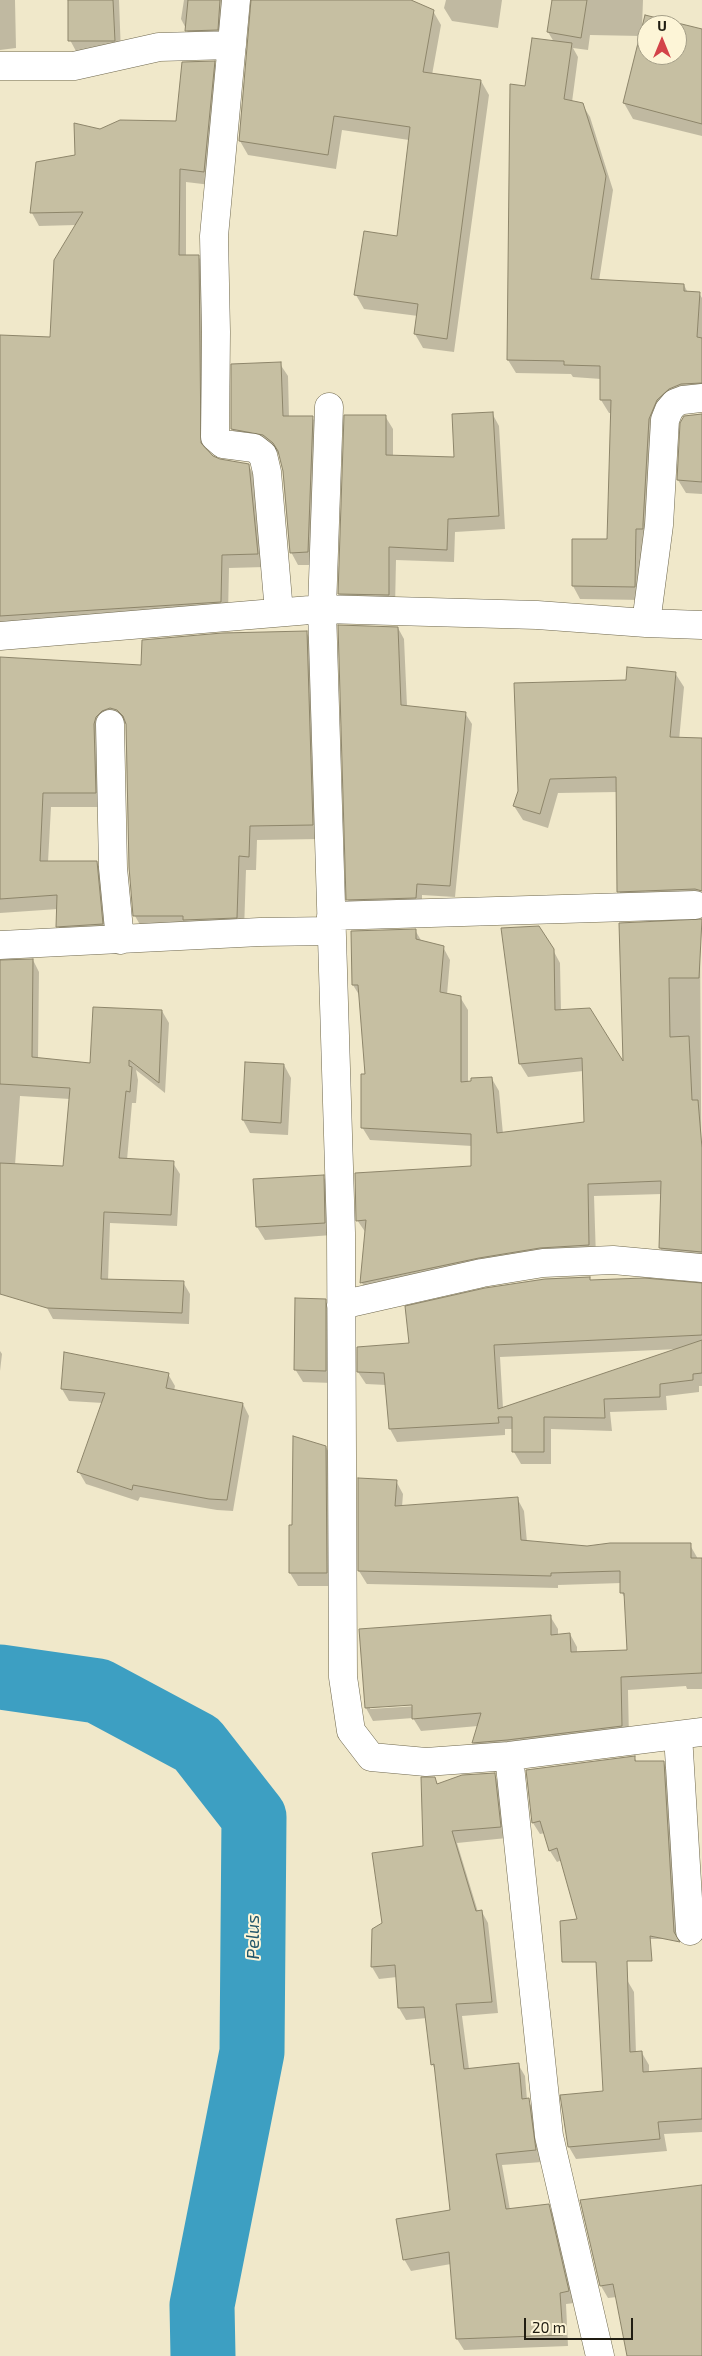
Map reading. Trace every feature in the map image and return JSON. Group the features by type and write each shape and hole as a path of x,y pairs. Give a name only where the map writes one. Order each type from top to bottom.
{"street":[{"path":"236,0 214,236 216,332 215,437 224,444 254,448 263,455 267,472 279,612"},
{"path":"0,66 74,66 159,47 232,45"},
{"path":"646,623 659,525 665,420 669,410 675,403 702,398"},
{"path":"329,407 322,609 341,1233 343,1677 351,1732 371,1758 426,1762 510,1756 690,1734 690,1931"},
{"path":"0,636 322,609 537,615 702,625"},
{"path":"110,724 113,868 120,940"},
{"path":"0,945 260,932 332,924 695,905"},
{"path":"341,1305 482,1273 543,1263 613,1260 702,1268"},
{"path":"510,1756 549,2136 600,2356"}],"building":[{"path":"68,0 113,0 115,41 68,41"},
{"path":"188,0 220,0 218,30 185,31"},
{"path":"251,0 411,0 434,10 423,72 481,80 447,339 414,334 418,304 354,295 364,231 397,236 410,127 334,116 328,155 239,141"},
{"path":"552,0 587,0 581,38 547,32"},
{"path":"687,25 702,29 702,124 623,103 637,47 637,65 687,65"},
{"path":"532,38 572,43 564,99 583,103 606,176 591,279 684,284 684,291 700,292 697,337 702,338 702,383 681,384 669,389 657,400 649,419 643,529 636,529 635,587 572,586 572,539 607,539 611,400 600,400 600,366 564,365 564,361 507,360 510,84 525,86"},
{"path":"215,61 204,172 180,169 179,255 199,255 201,443 213,456 249,464 258,554 222,555 221,602 0,616 0,335 50,337 54,260 83,212 30,213 36,162 75,155 74,123 100,129 120,120 176,121 182,62"},
{"path":"281,362 283,416 313,416 308,552 290,553 283,471 278,451 273,443 263,435 231,429 231,364"},
{"path":"493,412 499,516 448,519 447,550 389,547 389,595 338,594 344,415 386,415 386,455 454,457 452,414"},
{"path":"702,414 702,482 677,480 680,423 684,416"},
{"path":"338,625 398,627 401,705 466,712 450,886 417,884 416,898 346,900"},
{"path":"307,631 313,825 250,826 249,857 239,856 237,918 183,920 183,916 133,916 129,867 126,724 123,716 117,710 110,708 102,711 96,717 94,724 96,793 43,793 40,861 97,861 103,924 56,927 57,895 0,899 0,657 141,665 142,640 222,633"},
{"path":"627,667 676,672 670,737 702,738 702,891 695,889 617,892 616,777 550,779 540,814 513,806 518,791 514,683 626,680"},
{"path":"702,919 699,978 669,978 670,1037 689,1036 692,1100 698,1100 702,1148 702,1252 659,1248 661,1181 588,1184 589,1245 540,1248 479,1258 360,1283 366,1220 356,1221 355,1173 471,1166 471,1134 361,1128 361,1074 365,1074 358,985 352,985 351,931 416,929 416,939 444,946 440,992 461,996 461,1082 471,1081 471,1078 492,1077 497,1133 584,1122 582,1058 519,1064 501,928 539,926 554,949 555,1010 590,1008 623,1061 619,923"},
{"path":"33,959 32,1057 90,1063 93,1007 162,1010 159,1083 129,1060 129,1066 132,1067 130,1092 126,1091 119,1158 174,1161 171,1215 104,1212 101,1279 184,1281 182,1313 47,1308 0,1294 0,1163 63,1166 70,1088 0,1084 0,960"},
{"path":"245,1062 284,1064 281,1123 242,1120"},
{"path":"324,1175 325,1223 256,1227 253,1179"},
{"path":"590,1277 590,1280 644,1278 702,1283 702,1335 494,1345 498,1409 702,1340 702,1373 693,1374 693,1380 660,1384 660,1397 604,1399 605,1418 544,1417 544,1452 512,1452 512,1417 498,1417 499,1423 389,1429 384,1373 357,1372 357,1347 409,1343 405,1306 485,1288 545,1279"},
{"path":"295,1298 326,1299 326,1371 294,1370"},
{"path":"64,1352 169,1373 166,1388 243,1403 227,1500 209,1499 133,1485 132,1490 77,1472 105,1393 61,1389"},
{"path":"293,1436 326,1446 327,1573 289,1573 289,1525 292,1525"},
{"path":"358,1478 397,1480 395,1506 518,1497 521,1540 587,1546 610,1543 691,1543 691,1558 702,1558 702,1673 621,1677 622,1726 507,1740 472,1743 481,1713 412,1719 412,1705 365,1708 359,1629 551,1615 551,1635 570,1633 571,1652 627,1650 624,1593 620,1593 620,1571 551,1573 551,1576 358,1571"},
{"path":"635,1756 635,1761 664,1761 674,1932 680,1942 650,1936 652,1961 627,1961 630,2052 642,2051 643,2072 702,2068 702,2119 658,2122 660,2139 568,2147 560,2095 603,2091 596,1962 562,1962 560,1921 577,1919 557,1848 549,1851 540,1821 532,1823 526,1770"},
{"path":"495,1773 501,1827 452,1831 476,1911 482,1910 492,2002 456,2004 464,2069 519,2063 522,2099 529,2098 536,2150 496,2154 506,2209 549,2204 569,2291 560,2293 563,2335 456,2339 449,2252 403,2260 396,2219 450,2210 434,2064 431,2065 424,2007 398,2008 395,1965 371,1967 372,1929 382,1923 372,1853 423,1846 421,1777 435,1777 437,1784 462,1775"},
{"path":"702,2185 702,2356 627,2356 613,2284 600,2286 580,2200"}],"waterway":[{"name":"Pelus","path":"0,1677 98,1691 197,1744 254,1817 252,2052 202,2305 203,2356"}]}
